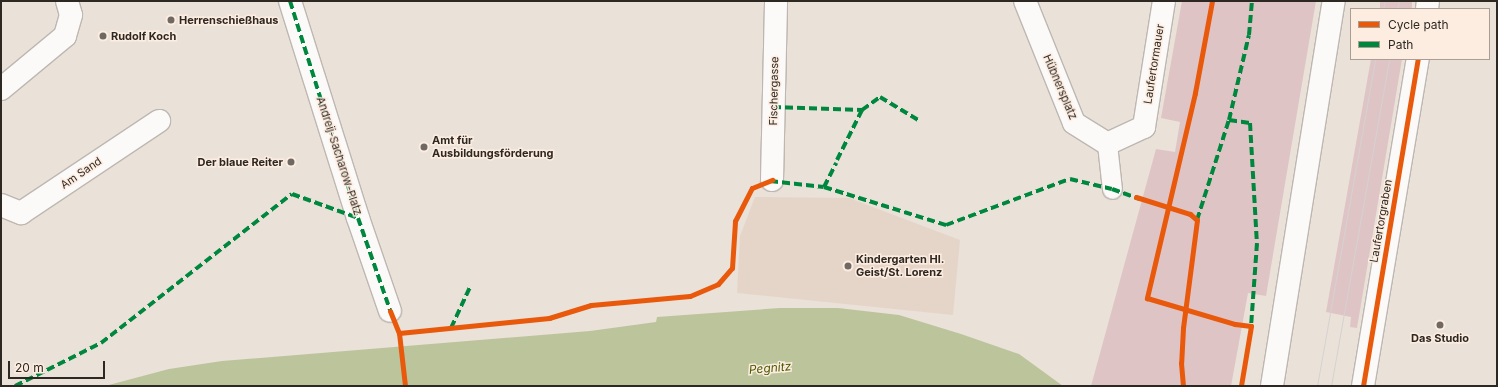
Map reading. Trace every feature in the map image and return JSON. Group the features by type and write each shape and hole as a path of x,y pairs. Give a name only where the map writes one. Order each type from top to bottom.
{"street":[{"path":"1,89 65,36 71,15 67,1"},
{"name":"Andreij-Sacharow-Platz","path":"290,1 356,210 390,310"},
{"name":"Fischergasse","path":"772,180 776,1"},
{"name":"Hübnersplatz","path":"1025,1 1074,123 1107,144"},
{"name":"Laufertormauer","path":"1107,144 1144,127 1164,1"},
{"path":"1272,386 1334,1"},
{"name":"Laufertorgraben","path":"1363,386 1418,60"},
{"name":"Am Sand","path":"1,205 21,213 159,121"}],"lane":[{"path":"1107,144 1112,189"}],"shaded area":[{"path":"1182,1 1316,1 1266,296 1248,293 1231,386 1091,386 1156,149 1175,152 1180,122 1161,118"},
{"path":"1380,1 1412,1 1412,8 1380,8"},
{"path":"1371,60 1402,60 1357,328 1350,327 1351,317 1326,312"},
{"name":"Kindergarten Hl. Geist/St. Lorenz","path":"755,197 849,198 960,240 953,315 737,293 740,236"}],"water":[{"name":"Pegnitz","path":"780,308 838,308 899,315 1019,354 1063,386 105,386 169,369 222,361 590,331 656,322 657,317"}],"tram line":[{"path":"1383,8 1385,1"},
{"path":"1397,8 1399,1"},
{"path":"1317,386 1375,60"},
{"path":"1331,386 1389,60"}],"marked path":[{"path":"290,1 358,218 391,313"},
{"path":"1229,120 1249,35 1252,1"},
{"path":"837,160 862,110 880,97 920,121"},
{"path":"773,107 862,110"},
{"path":"1197,220 1229,120 1250,123 1257,243 1251,326"},
{"path":"824,187 836,163"},
{"path":"770,181 824,187 946,225 1070,179 1112,189 1139,199"},
{"path":"15,386 101,343 292,194 358,218"},
{"path":"451,328 471,285"}],"cycle path":[{"path":"1212,1 1195,93 1147,298 1235,324 1251,326 1241,386"},
{"path":"1363,386 1418,60"},
{"path":"399,333 549,318 591,305 690,296 718,284 732,268 735,221 752,188 772,180"},
{"path":"1136,197 1190,214 1197,220 1183,328 1181,363 1183,386"},
{"path":"390,311 399,333 405,386"}],"place":[{"name":"Herrenschießhaus","path":"171,20"},
{"name":"Rudolf Koch","path":"103,36"},
{"name":"Amt für Ausbildungsförderung","path":"424,147"},
{"name":"Der blaue Reiter","path":"291,162"},
{"name":"Kindergarten Hl. Geist/St. Lorenz","path":"848,266"},
{"name":"Das Studio","path":"1440,325"}]}
